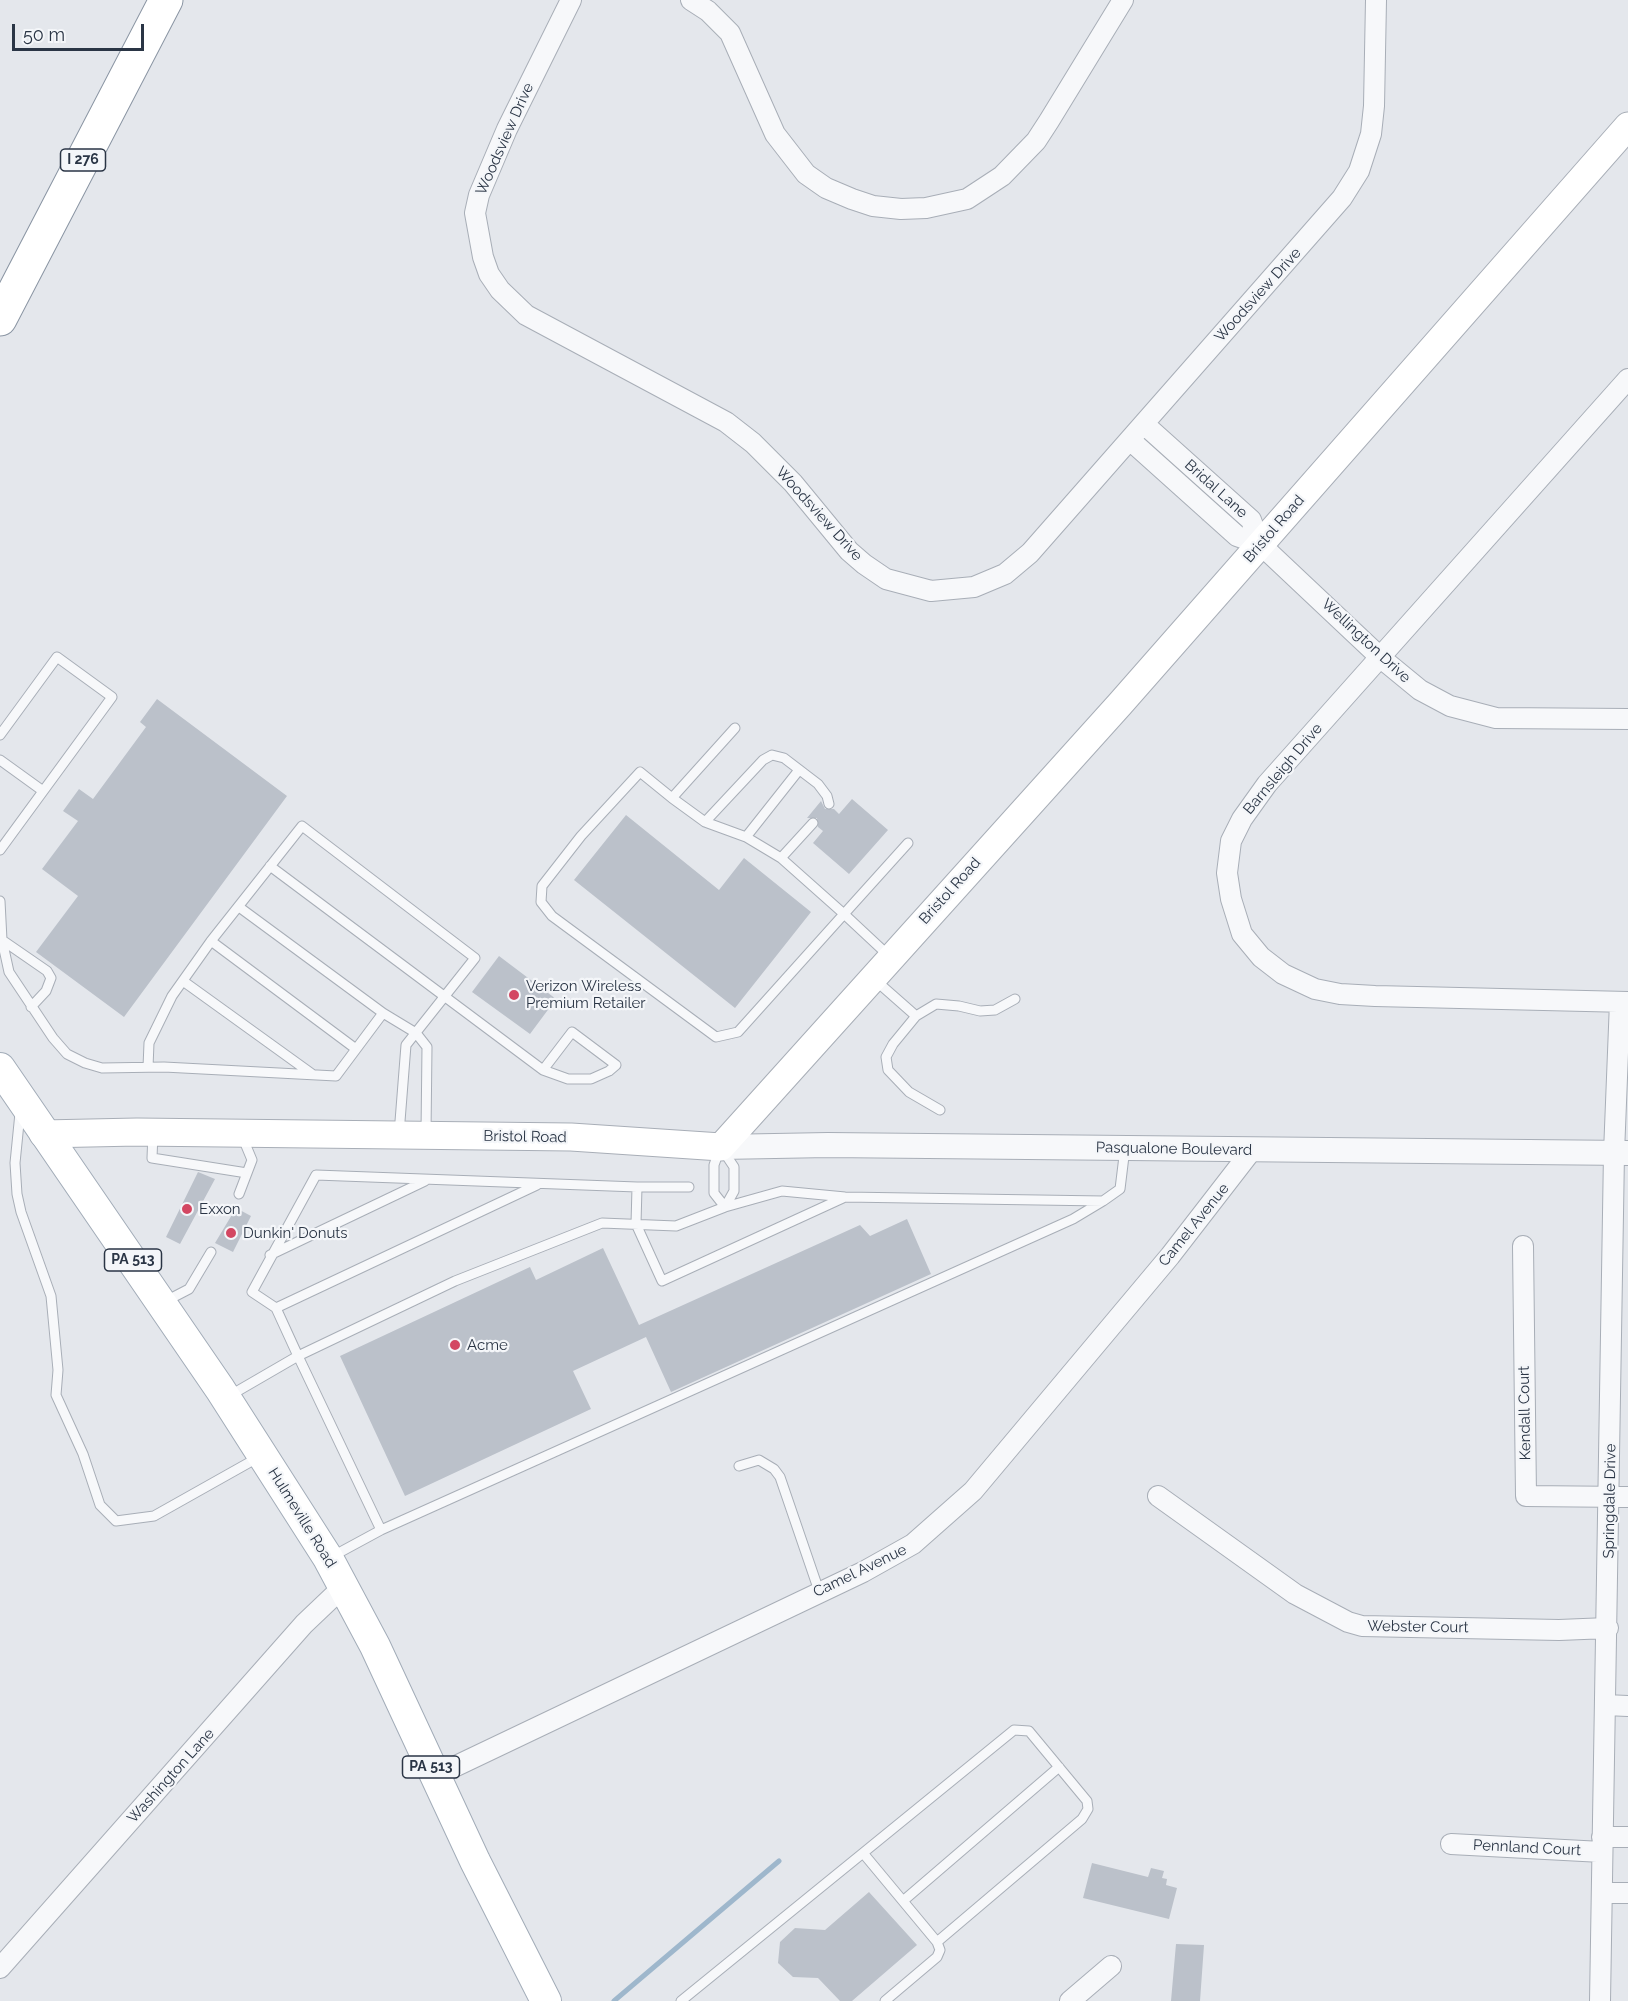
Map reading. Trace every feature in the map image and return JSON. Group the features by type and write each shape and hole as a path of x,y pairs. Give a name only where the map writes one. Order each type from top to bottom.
{"highway":[{"name":"I 276","path":"0,272 141,0"},
{"name":"I 276","path":"0,319 166,0"}],"main road":[{"name":"Bristol Road","path":"43,1134 153,1132 571,1137 721,1147 1260,544 1628,126"},
{"name":"Hulmeville Road","path":"0,1068 225,1398 328,1558 375,1646 435,1776 546,2001"}],"street":[{"name":"Woodsview Drive","path":"571,0 484,178 475,213 483,257 489,274 516,308 558,334 726,422 753,443 793,483 849,551 886,579 918,589 974,587 1005,574 1030,553 1326,219 1359,171 1371,134 1374,106 1376,0"},
{"path":"691,0 708,11 730,33 776,134 806,174 826,188 852,200 873,206 901,209 926,208 967,199 1002,176 1040,135 1123,0"},
{"name":"Barnsleigh Drive","path":"1624,1002 1340,994 1315,989 1283,974 1260,957 1242,934 1231,899 1227,873 1231,841 1242,819 1267,784 1628,379"},
{"name":"Bridal Lane","path":"1144,424 1251,520 1260,544"},
{"name":"Bridal Lane","path":"1130,440 1237,536 1260,544"},
{"name":"Wellington Drive","path":"1260,544 1381,657 1420,690 1450,706 1472,713 1521,720 1628,719"},
{"name":"Springdale Drive","path":"1600,2001 1605,1705 1608,1628 1619,1497 1624,1002"},
{"name":"Pasqualone Boulevard","path":"721,1147 1621,1153"},
{"name":"Camel Avenue","path":"435,1776 819,1592 913,1544 973,1491 1170,1256 1252,1150"},
{"name":"Kendall Court","path":"1523,1246 1526,1496 1619,1497"},
{"name":"Webster Court","path":"1158,1496 1295,1594 1348,1622 1362,1626 1559,1630 1608,1628"},
{"name":"Washington Lane","path":"0,1968 304,1624 344,1586"},
{"path":"1605,1705 1628,1706"},
{"name":"Pennland Court","path":"1451,1844 1602,1844 1628,1837"},
{"path":"1602,1893 1628,1893"},
{"path":"1070,2001 1111,1966"}],"lane":[{"path":"0,735 57,657 112,698 0,850"},
{"path":"672,798 735,728"},
{"path":"705,822 763,760 772,755 784,758 818,784 829,804"},
{"path":"0,760 43,791"},
{"path":"746,837 800,770"},
{"path":"891,958 844,914 781,858 746,837 705,822 640,772 581,836 542,886 540,902 552,916 716,1037 738,1032 844,914 908,843"},
{"path":"781,858 813,823"},
{"path":"148,1067 149,1043 183,981 211,941 302,826 475,958 406,1045 399,1136"},
{"path":"270,866 543,1070 568,1079 591,1078 609,1071 616,1065 572,1032 543,1070"},
{"path":"0,901 2,940 9,972 31,1007 67,1054 102,1068 148,1067 336,1076 383,1013"},
{"path":"239,907 383,1013 416,1033 427,1047 426,1136"},
{"path":"2,940 47,971 51,978 46,991 31,1007"},
{"path":"211,941 356,1049"},
{"path":"872,978 916,1016"},
{"path":"183,981 313,1075"},
{"path":"940,1110 909,1092 893,1078 886,1064 893,1044 916,1016 936,1004 980,1011 995,1010 1015,999"},
{"path":"21,1101 15,1163 17,1194 21,1212 51,1296 58,1370 56,1395 82,1454 100,1504 116,1521 154,1516 263,1455"},
{"path":"153,1132 152,1158 247,1173"},
{"path":"238,1194 252,1160 242,1134"},
{"path":"721,1147 734,1167 734,1191 725,1207"},
{"path":"721,1147 714,1165 714,1193 725,1207"},
{"path":"328,1558 381,1530 1062,1224 1120,1189 1125,1148"},
{"path":"381,1530 276,1308 252,1292 270,1255 316,1175 689,1187"},
{"path":"270,1255 428,1180"},
{"path":"276,1308 541,1184"},
{"path":"637,1187 636,1224 662,1281 845,1197"},
{"path":"225,1398 298,1356 455,1281 602,1222 676,1226 725,1207 782,1191 845,1197 1103,1201"},
{"path":"161,1303 189,1289 211,1252"},
{"path":"740,1466 759,1460 774,1469 780,1477 819,1592"},
{"path":"681,2001 1014,1730 1029,1731 1087,1801 1088,1809 1082,1819 937,1942"},
{"path":"903,1900 1059,1767"},
{"path":"863,1853 937,1942 940,1950 937,1957 885,2001"}],"building":[{"path":"157,699 287,796 124,1017 36,952 78,896 42,869 78,821 63,811 79,789 93,799 146,727 140,722"},
{"path":"852,799 888,830 849,874 813,843 823,831 818,827 817,818 807,818 821,801 825,809 834,809 839,814"},
{"path":"626,815 719,890 744,858 811,912 735,1008 574,880"},
{"name":"Verizon Wireless Premium Retailer","path":"499,956 556,999 530,1034 472,992"},
{"path":"198,1172 215,1179 180,1244 166,1237"},
{"path":"236,1208 251,1216 233,1252 215,1243"},
{"path":"907,1219 931,1274 671,1392 646,1337 573,1371 591,1409 405,1496 340,1356 530,1267 536,1280 603,1248 639,1325 860,1225 870,1236"},
{"path":"1092,1863 1148,1877 1151,1868 1164,1871 1162,1878 1167,1879 1166,1885 1177,1888 1169,1919 1083,1898"},
{"path":"869,1892 917,1945 852,2001 840,2001 818,1978 793,1977 778,1963 780,1942 795,1928 825,1930"},
{"path":"1176,1944 1204,1945 1200,2001 1171,2001"}],"waterway":[{"path":"614,2001 779,1861"}],"place":[{"name":"Verizon Wireless Premium Retailer","path":"514,995"},
{"name":"Exxon","path":"187,1209"},
{"name":"Dunkin' Donuts","path":"231,1233"},
{"name":"Acme","path":"455,1345"}]}
